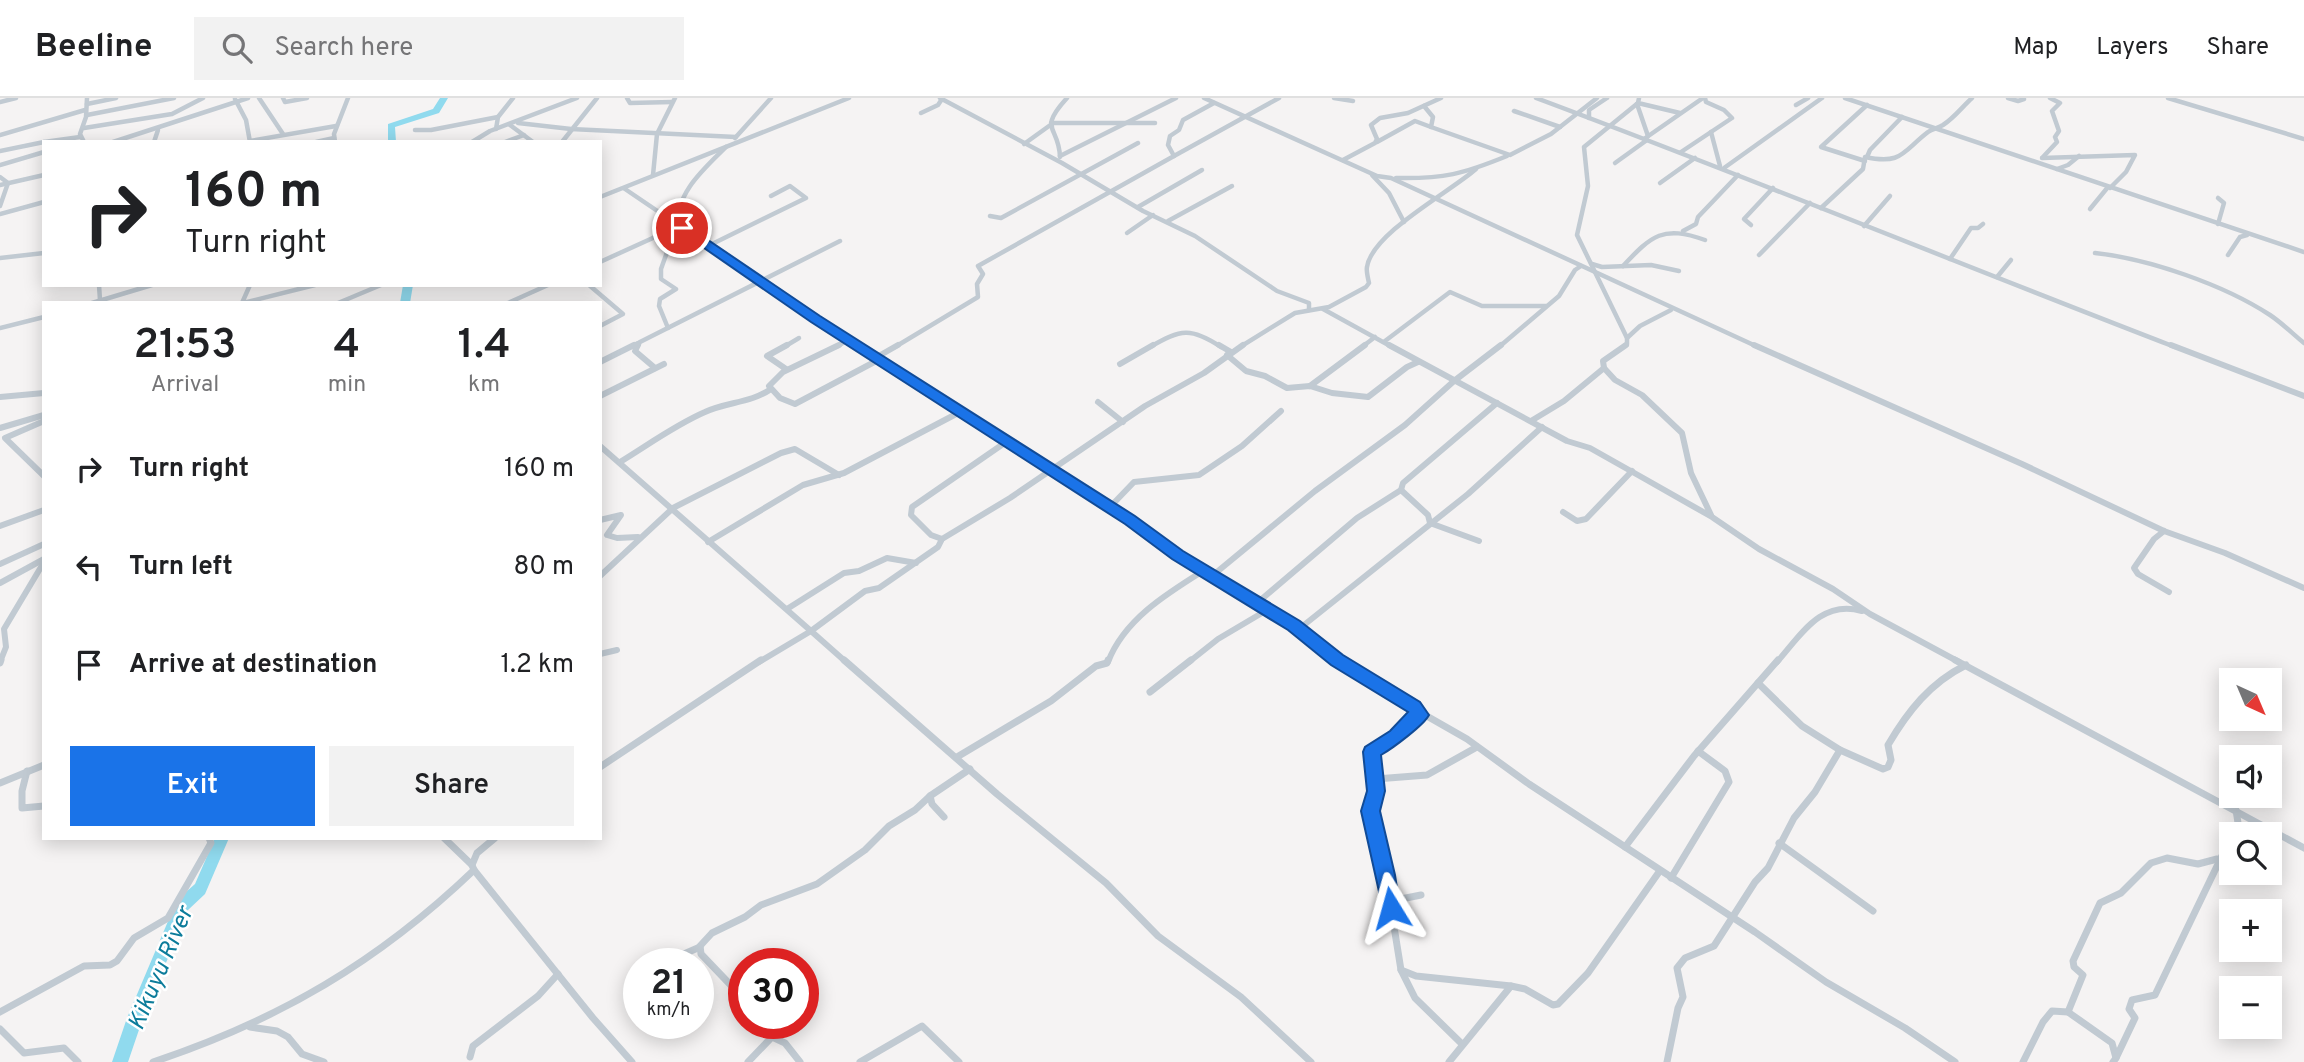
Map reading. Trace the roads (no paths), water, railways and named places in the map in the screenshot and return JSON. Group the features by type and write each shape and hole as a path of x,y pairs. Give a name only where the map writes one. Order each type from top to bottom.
{"street":[{"path":"0,102 16,98"},
{"path":"0,135 116,98"},
{"path":"86,107 174,98 172,114"},
{"path":"84,128 172,114 203,98"},
{"path":"120,140 247,98"},
{"path":"259,98 283,134"},
{"path":"282,98 285,102 307,98"},
{"path":"335,140 337,126 348,98"},
{"path":"496,130 498,117 513,98"},
{"path":"476,140 577,98"},
{"path":"564,140 597,98"},
{"path":"627,98 630,103 674,100"},
{"path":"668,328 659,306 660,299 676,289 661,279 661,269 679,227 675,216 678,205 702,173 771,98"},
{"path":"602,196 849,98"},
{"path":"921,113 938,105 941,98 1024,144 1058,158 1082,176 1168,221 1213,247 1277,292 1309,303 1309,310"},
{"path":"1024,144 1038,137 1067,98"},
{"path":"1058,158 1176,98"},
{"path":"1204,98 1368,171 1391,178 2164,531 2225,553 2304,587"},
{"path":"848,340 813,359 786,369 776,376 769,386 779,398 795,404 879,358 978,297 977,284 983,274 978,266 1279,98"},
{"path":"1334,98 1347,103 1353,101"},
{"path":"1375,143 1377,139 1371,125 1377,120 1408,113 1441,98"},
{"path":"1536,98 1646,138 2304,397"},
{"path":"1391,178 1429,180 1476,169 1551,134 1597,98"},
{"path":"1589,118 1589,110 1607,98"},
{"path":"1615,163 1704,98 1706,102 1732,116 1681,152"},
{"path":"1796,105 1808,98"},
{"path":"1722,168 1785,127 1822,98"},
{"path":"1845,98 1989,149 2304,252"},
{"path":"1867,105 1821,147 1866,159 1896,159 1914,147 1930,130 1938,130 1972,98"},
{"path":"2008,98 2024,99"},
{"path":"2035,162 2057,142 2055,137 2059,131 2052,111 2060,103 2050,98"},
{"path":"2168,98 2304,139"},
{"path":"235,100 246,120 250,140"},
{"path":"653,174 655,133 674,100"},
{"path":"1638,102 1680,113"},
{"path":"1628,338 1577,235 1587,197 1587,167 1582,156 1584,147 1638,102"},
{"path":"1638,102 1646,138"},
{"path":"1174,156 1168,145 1170,136 1179,130 1183,120 1214,103"},
{"path":"1424,106 1433,117 1431,127"},
{"path":"81,140 86,107"},
{"path":"1514,111 1560,128"},
{"path":"415,130 431,130 498,117"},
{"path":"1821,208 1863,169 1870,150 1902,117"},
{"path":"1343,160 1411,122 1419,121 1510,155"},
{"path":"519,123 572,129 736,137"},
{"path":"1050,124 1155,123"},
{"path":"1544,123 1551,134"},
{"path":"1050,124 1051,135 1061,151 1058,158"},
{"path":"510,125 530,140"},
{"path":"255,140 337,126"},
{"path":"155,140 159,128"},
{"path":"1711,132 1715,159 1722,168"},
{"path":"511,140 524,135"},
{"path":"0,151 42,142"},
{"path":"990,216 1001,218 1139,143"},
{"path":"0,165 42,153"},
{"path":"2042,158 2119,153 2135,155 2126,172 2090,209"},
{"path":"2056,169 2068,165 2078,156"},
{"path":"1660,183 1695,158"},
{"path":"602,766 769,655 811,631 865,591 879,587 916,563 938,547 942,538 1010,498 1049,469 1158,398 1204,373 1229,354 1295,313 1323,309 1366,287 1366,265 1375,249 1404,222 1476,169"},
{"path":"1138,207 1202,170"},
{"path":"1368,171 1389,193 1404,222"},
{"path":"0,185 42,175"},
{"path":"1683,231 1696,224 1698,217 1738,175"},
{"path":"0,177 8,183"},
{"path":"0,206 8,183"},
{"path":"708,246 806,198 790,186 771,196"},
{"path":"1168,221 1232,186"},
{"path":"1751,225 1744,219 1773,188"},
{"path":"625,189 848,340 1110,507 1177,555 1299,629 1337,660 1414,707 1421,715 1477,747 1826,982 1905,1028 1955,1062"},
{"path":"1864,226 1890,196"},
{"path":"2218,198 2224,204 2218,224"},
{"path":"1759,255 1808,203 1831,201"},
{"path":"0,214 42,203"},
{"path":"1127,233 1153,215"},
{"path":"1950,259 1965,234 1983,224"},
{"path":"602,261 679,227"},
{"path":"1623,266 1654,235 1671,230 1683,231 1705,240"},
{"path":"2228,255 2239,237 2253,235"},
{"path":"602,361 840,241"},
{"path":"0,258 42,253"},
{"path":"2095,253 2110,254 2146,264 2238,298 2272,316 2304,343"},
{"path":"1997,276 2011,260"},
{"path":"1592,264 1602,267 1650,265 1679,271"},
{"path":"1212,576 1315,491 1405,425 1454,381 1527,325 1559,296 1581,265"},
{"path":"99,287 100,300 145,287"},
{"path":"250,301 307,287"},
{"path":"343,301 377,287"},
{"path":"512,301 544,287"},
{"path":"591,287 623,314 602,325"},
{"path":"1385,341 1450,292 1482,306 1546,306"},
{"path":"1323,309 1567,441 1593,449 1712,517 1759,549 1833,589 1870,614 2304,848"},
{"path":"1673,309 1640,326 1628,338 1627,344 1603,361 1604,368 1615,380 1642,395 1682,433 1691,473 1712,517"},
{"path":"0,328 42,318"},
{"path":"1120,364 1147,348 1188,332 1198,334 1229,354 1246,371 1265,376 1287,388 1310,386 1332,393 1368,397 1407,367 1418,362"},
{"path":"1310,386 1375,337"},
{"path":"786,369 767,356 799,338"},
{"path":"640,342 635,351 654,368"},
{"path":"602,395 664,364"},
{"path":"1531,421 1564,401 1604,368"},
{"path":"620,462 672,429 720,406 762,397 771,389"},
{"path":"0,397 42,393"},
{"path":"1098,402 1123,422"},
{"path":"1257,603 1357,518 1401,490 1403,483 1497,403"},
{"path":"1110,507 1121,497 1127,486 1134,482 1199,475 1208,470 1239,449 1281,411"},
{"path":"708,542 803,485 839,475 960,412"},
{"path":"0,428 42,416"},
{"path":"42,422 2,439 42,474"},
{"path":"1299,629 1468,494 1542,427"},
{"path":"942,538 931,535 911,514 912,507 1006,442"},
{"path":"602,448 970,769 1106,883 1158,936 1241,997 1311,1062"},
{"path":"602,574 673,508 781,453 795,449 839,475"},
{"path":"1563,512 1577,521 1586,519 1632,471"},
{"path":"1401,490 1428,514 1430,523"},
{"path":"0,526 42,511"},
{"path":"602,520 621,515 607,535 617,538 640,537"},
{"path":"1430,523 1479,541"},
{"path":"2164,531 2154,539 2134,568 2138,574 2169,592"},
{"path":"0,564 42,545"},
{"path":"788,609 844,573 859,571 887,558 916,563"},
{"path":"0,583 42,562"},
{"path":"0,663 6,648 2,634 42,564"},
{"path":"957,757 1051,701 1096,666 1107,663 1112,646 1141,614 1203,570"},
{"path":"1625,847 1646,813 1718,725 1819,615 1828,610 1852,608 1870,614"},
{"path":"1150,692 1218,639 1267,610"},
{"path":"602,654 617,650"},
{"path":"1758,683 1802,726 1840,750 1883,769 1888,767 1891,760 1888,745 1910,708 1936,684 1966,665"},
{"path":"1421,715 1412,719 1397,736 1372,751 1376,796 1370,811 1386,875 1394,921 1396,955 1401,970 1415,998 1462,1044"},
{"path":"1376,779 1405,779 1429,774 1466,750 1477,747"},
{"path":"1667,1062 1678,1008 1683,998 1677,968 1685,958 1713,946 1768,868 1779,843 1840,750"},
{"path":"1671,878 1729,782 1725,771 1698,751"},
{"path":"0,783 42,766"},
{"path":"728,982 701,954 700,947 712,933 745,917 761,905 817,884 865,850 889,826 970,769"},
{"path":"27,771 22,791 22,808 28,810 42,806"},
{"path":"930,796 932,804 944,817"},
{"path":"2236,810 2238,822"},
{"path":"0,1012 84,966 110,965 117,961 134,938 168,918 211,843 210,840"},
{"path":"446,840 473,868 632,1062"},
{"path":"153,1062 248,1026 320,992 407,931 473,868 477,853 493,840"},
{"path":"1779,843 1873,911"},
{"path":"2068,1012 2083,975 2074,967 2073,961 2100,903 2121,893 2151,863 2167,858 2198,864 2217,859 2213,874 2155,995 2132,1000 2129,1009 2134,1018 2114,1060"},
{"path":"1401,970 1416,976 1525,989 1551,1004 1558,1004 1588,974 1659,872"},
{"path":"1391,908 1401,899 1421,895"},
{"path":"470,1057 473,1046 538,996 558,974"},
{"path":"1449,1062 1511,986"},
{"path":"2024,1062 2043,1022 2052,1011 2068,1012 2112,1043 2114,1060"},
{"path":"248,1026 278,1031 288,1037 302,1054 324,1062"},
{"path":"860,1062 871,1053 894,1044 913,1028 922,1026 959,1062"},
{"path":"0,1029 24,1052 38,1053 64,1048 78,1062"},
{"path":"748,1062 768,1039"},
{"path":"776,1039 785,1043 800,1062"}],"waterway":[{"name":"Kikuyu River","path":"392,140 391,126 436,111 444,98"},
{"name":"Kikuyu River","path":"405,301 408,287"},
{"name":"Kikuyu River","path":"120,1062 135,1018 182,905 200,889 221,840"}]}
